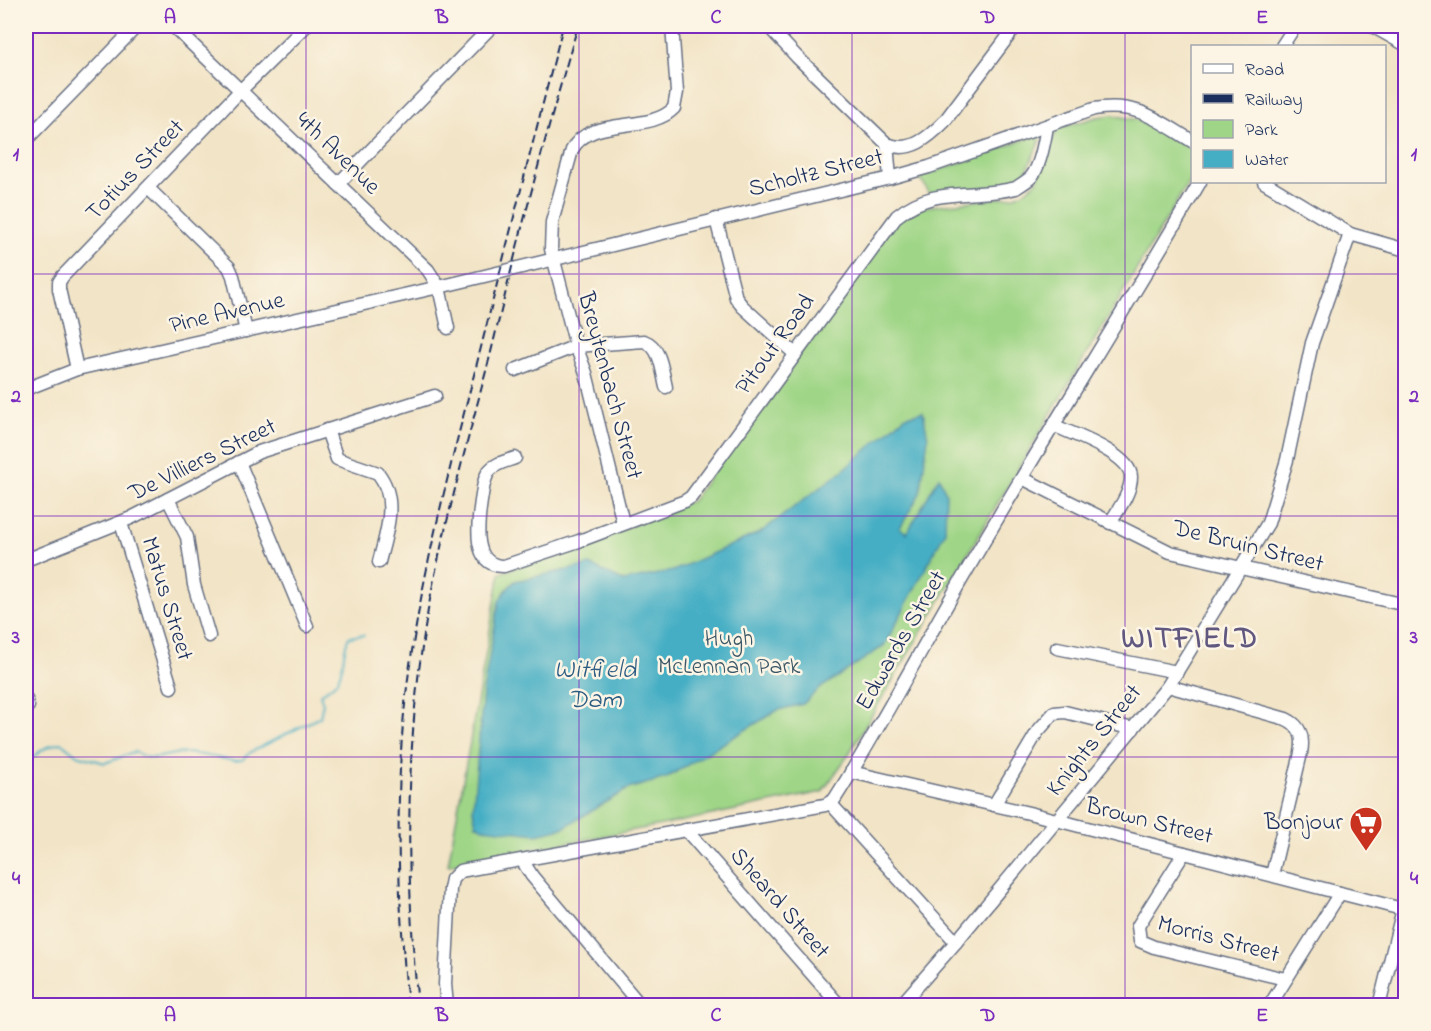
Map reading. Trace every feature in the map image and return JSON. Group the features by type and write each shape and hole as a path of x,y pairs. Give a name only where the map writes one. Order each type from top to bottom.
{"street":[{"path":"26,140 137,26"},
{"name":"4th Avenue","path":"172,26 428,270 439,287 448,328"},
{"name":"Totius Street","path":"78,369 60,299 60,282 63,276 240,91 306,26"},
{"path":"338,184 492,26"},
{"name":"Breytenbach Street","path":"624,523 586,373 576,346 553,260 552,222 572,150 578,141 592,132 662,117 674,108 677,92 672,26"},
{"path":"768,26 887,144 903,147 923,141 932,135 1016,26"},
{"path":"1283,45 1295,26"},
{"path":"1372,26 1406,45"},
{"name":"Scholtz Street","path":"439,287 890,178 929,167 1086,111 1120,106 1140,111 1191,140"},
{"name":"Pitout Road","path":"515,458 495,465 485,477 478,537 485,558 496,567 579,541 692,497 897,216 911,205 926,198 1016,188 1034,172 1047,126"},
{"path":"887,144 890,178"},
{"name":"Edwards Street","path":"830,803 1053,425 1111,333 1199,183"},
{"path":"1266,183 1350,234 1406,250"},
{"path":"148,188 229,267 246,331"},
{"path":"716,219 735,298 795,354"},
{"name":"Knights Street","path":"900,1005 956,942 1168,686 1268,524 1274,509 1312,343 1350,234"},
{"name":"Pine Avenue","path":"26,388 78,369 439,287"},
{"path":"515,370 576,346 633,341 651,343 657,352 666,387"},
{"name":"De Villiers Street","path":"26,560 121,523 239,462 276,446 435,396"},
{"path":"1053,425 1118,456 1126,464 1131,475 1130,486 1110,523"},
{"path":"327,430 337,459 378,473 382,478 391,513 379,562"},
{"path":"239,462 307,626"},
{"name":"De Bruin Street","path":"1022,478 1166,551 1406,605"},
{"path":"168,499 187,537 194,585 209,636"},
{"name":"Matus Street","path":"121,523 171,687"},
{"path":"1057,648 1177,672"},
{"path":"1168,686 1286,719 1293,722 1301,733 1301,753 1272,875"},
{"path":"994,805 1038,731 1054,713 1065,712 1133,729"},
{"name":"Brown Street","path":"850,772 994,805 1340,893 1404,903"},
{"path":"447,1005 445,984 450,889 452,879 465,869 830,803 956,942"},
{"name":"Sheard Street","path":"686,830 840,1005"},
{"name":"Morris Street","path":"1184,853 1138,926 1140,941 1154,947 1285,979 1340,893"},
{"path":"522,860 546,893 641,1005"},
{"path":"1379,1005 1404,903"},
{"path":"1270,1005 1285,979"}],"green space":[{"name":"Hugh McLennan Park","path":"1112,115 1138,120 1191,148 1191,178 847,757 822,792 688,820 448,865 500,573 631,526 692,501 896,220 924,207 1015,196 1027,190 1037,181 1057,129"},
{"path":"1043,133 1024,177 1012,185 929,193 920,177"}],"water":[{"name":"Witfield Dam","path":"923,412 928,438 920,493 900,528 907,533 939,477 946,493 945,532 884,646 819,689 803,704 778,710 666,778 628,789 563,828 537,834 483,828 476,824 473,810 483,692 499,601 515,581 590,565 623,581 673,571 761,532 842,471 906,416"}],"waterway":[{"path":"26,766 41,750 62,743 77,755 105,763 135,752 149,758 186,753 234,761 242,760 251,752 320,717 323,703 320,695 338,679 349,637 364,635"}],"railway":[{"path":"408,1006 400,889 399,812 402,734 418,613 444,492 563,26"},
{"path":"418,1006 409,857 411,758 420,659 434,578 449,514 521,232 578,26"}],"place":[{"name":"Bonjour","path":"1366,852"}],"district":[{"name":"WITFIELD","path":"1190,640"}]}
